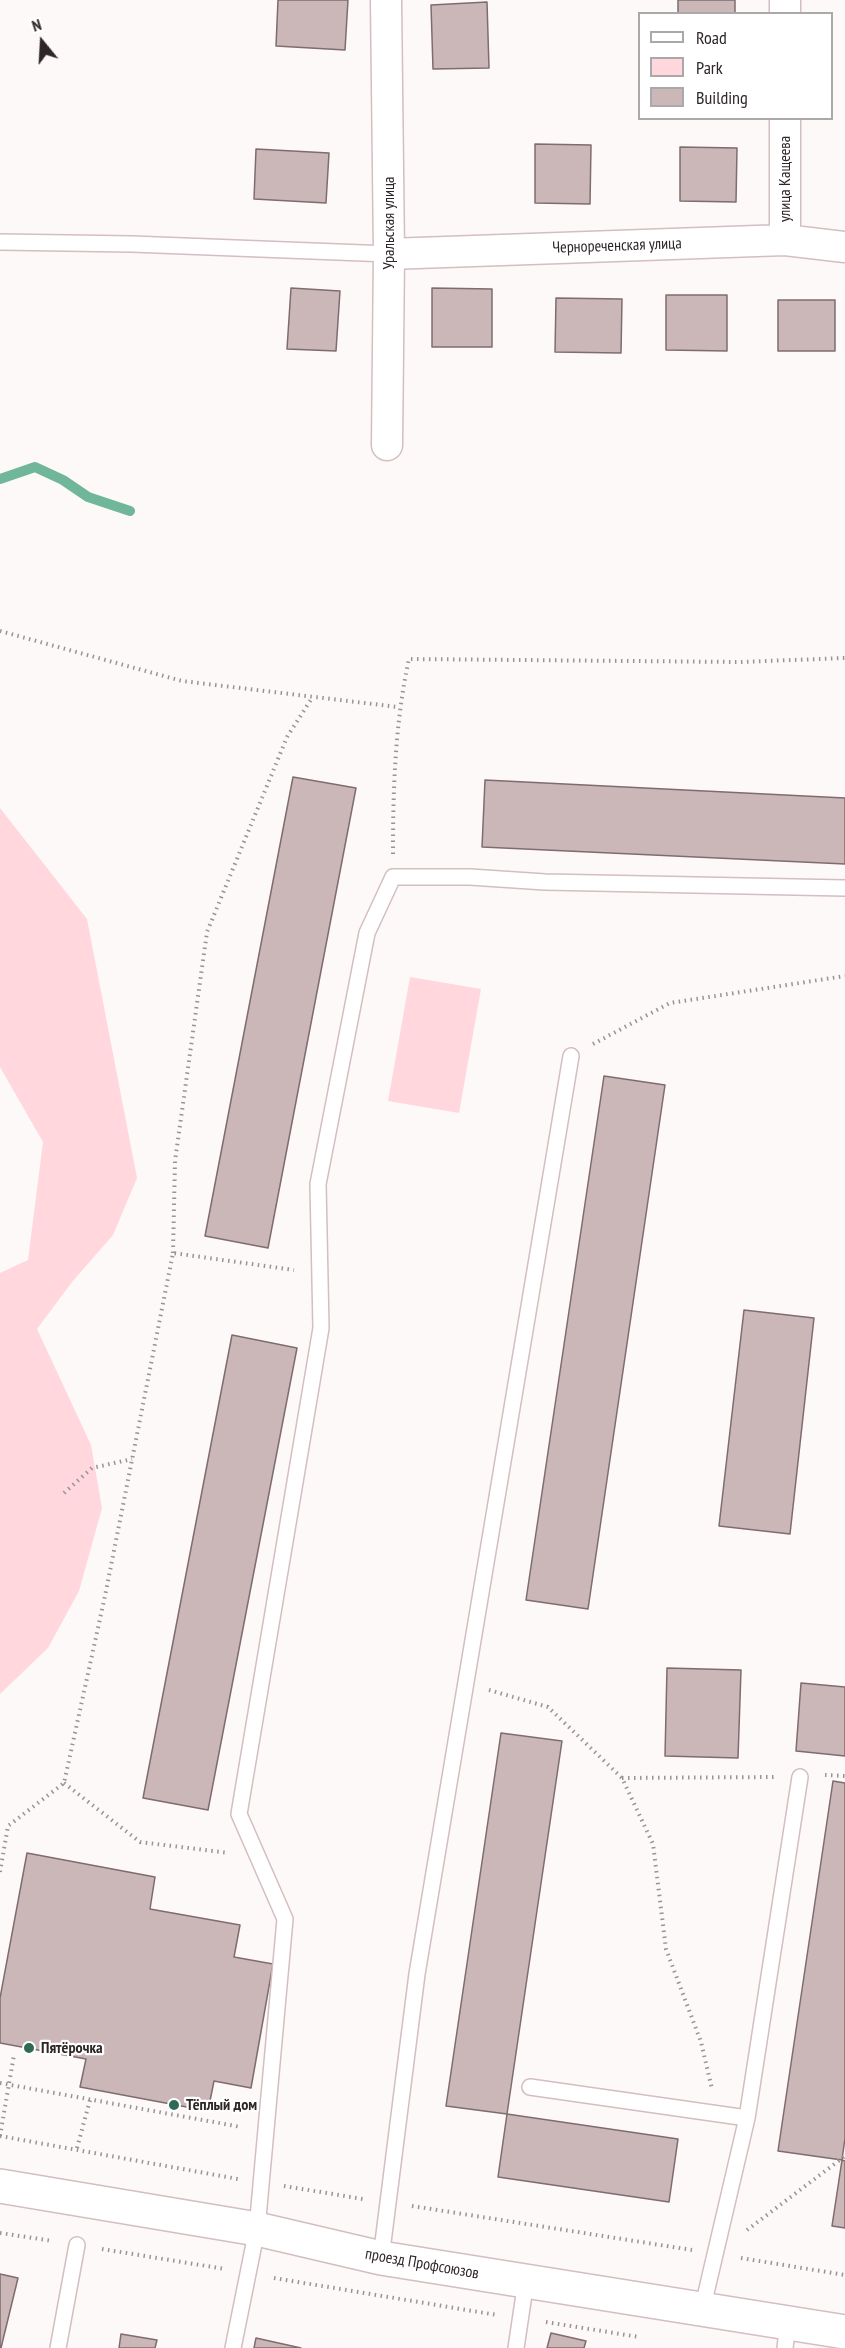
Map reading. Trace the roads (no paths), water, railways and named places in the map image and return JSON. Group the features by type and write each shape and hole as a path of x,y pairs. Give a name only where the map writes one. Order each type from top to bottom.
{"main road":[{"name":"проезд Профсоюзов","path":"0,2186 257,2229 381,2258 702,2310 787,2336 845,2332"}],"street":[{"name":"Уральская улица","path":"387,0 389,254 387,445"},
{"name":"улица Кащеева","path":"785,120 785,240"},
{"name":"Чернореченская улица","path":"389,254 785,240 845,247"}],"lane":[{"path":"0,242 132,244 389,254"},
{"path":"233,2348 257,2229 285,1919 239,1814 321,1328 322,1274 318,1184 367,933 393,877 470,877 545,882 845,888"},
{"path":"381,2258 417,1974 571,1056"},
{"path":"702,2310 747,2118 800,1777"},
{"path":"530,2087 747,2118"},
{"path":"58,2348 77,2245"},
{"path":"516,2348 526,2281"}],"waterway":[{"path":"0,479 35,467 63,480 88,497 130,511"}],"place":[{"name":"Пятёрочка","path":"29,2048"},
{"name":"Тёплый дом","path":"174,2105"}]}
